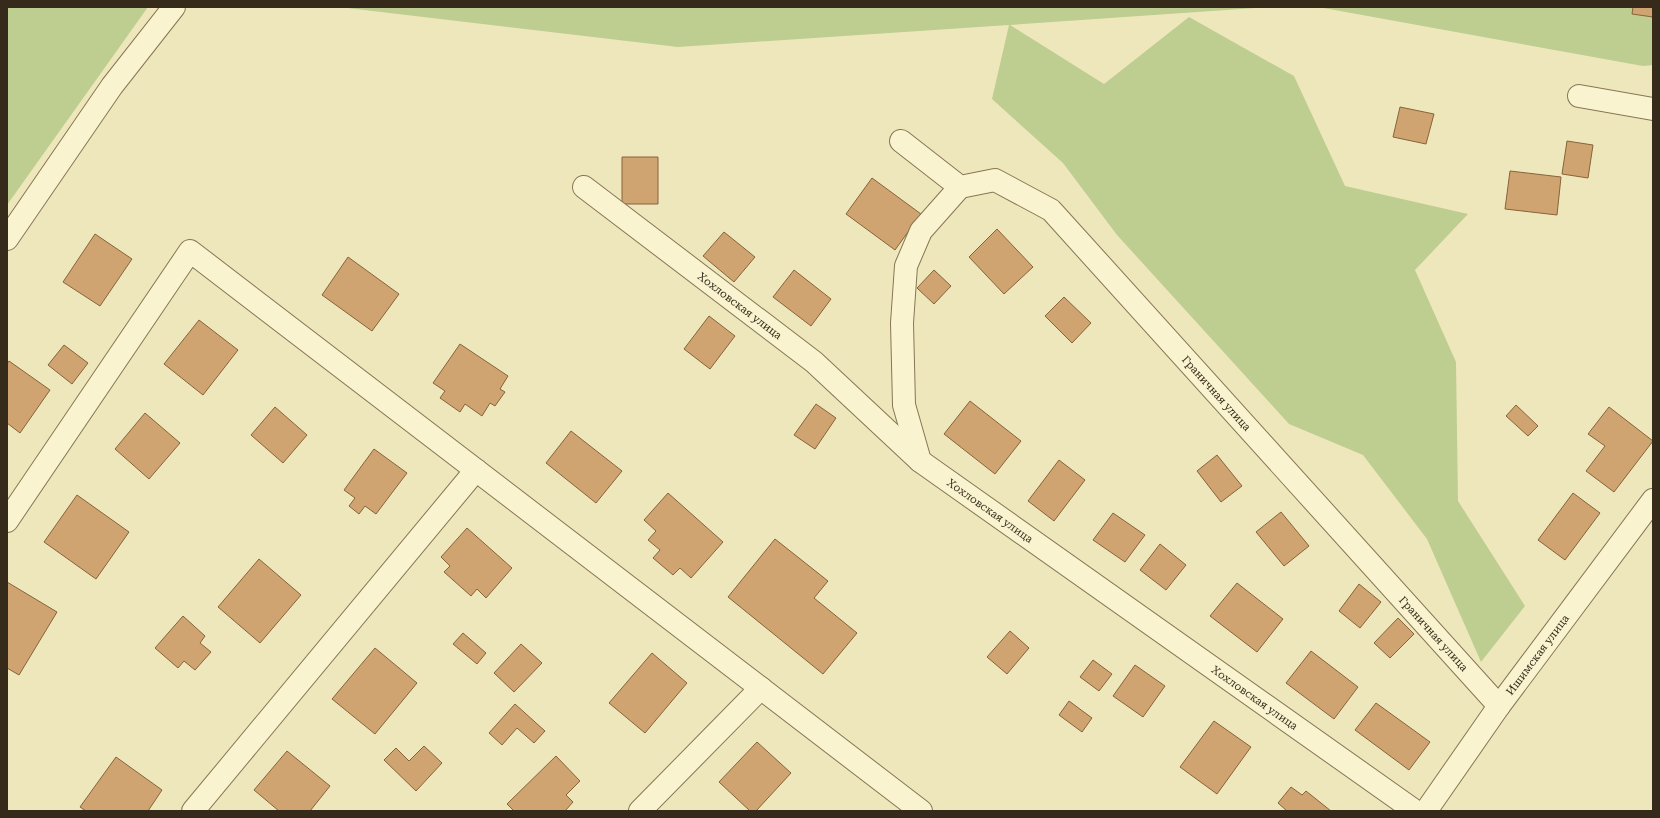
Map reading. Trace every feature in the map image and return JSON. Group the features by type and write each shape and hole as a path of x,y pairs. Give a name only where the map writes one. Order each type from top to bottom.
{"street":[{"path":"7,239 112,86 174,7"},
{"path":"1579,96 1653,109"},
{"path":"901,141 960,187 920,231 906,266 902,323 904,405 920,461"},
{"name":"Граничная улица","path":"960,187 995,180 1051,210 1499,706"},
{"name":"Хохловская улица","path":"584,187 814,362 920,461 1415,811"},
{"path":"7,521 190,250 921,811"},
{"path":"193,811 476,470"},
{"name":"Ишимская улица","path":"1426,811 1499,706 1653,500"},
{"path":"640,811 760,688"}],"green space":[{"path":"7,7 148,7 7,205"},
{"path":"339,7 1270,7 1010,25 1104,84 1189,17 1294,76 1345,186 1468,214 1415,270 1456,362 1458,501 1525,606 1481,662 1427,539 1363,455 1289,424 1117,235 1063,163 992,99 1009,25 678,47"},
{"path":"1318,7 1653,7 1653,65 1643,66"}],"building":[{"path":"1633,7 1653,7 1653,17 1632,14"},
{"path":"1400,107 1434,114 1426,144 1393,137"},
{"path":"1567,141 1593,145 1588,178 1562,174"},
{"path":"622,157 658,157 658,204 622,204"},
{"path":"1510,171 1561,177 1557,215 1505,209"},
{"path":"872,178 921,214 895,250 846,214"},
{"path":"997,229 1033,267 1004,294 969,257"},
{"path":"724,232 755,257 734,282 703,256"},
{"path":"95,234 132,259 100,306 63,282"},
{"path":"348,257 399,294 372,331 322,295"},
{"path":"794,270 831,299 811,326 773,297"},
{"path":"934,270 951,286 934,304 917,288"},
{"path":"1064,297 1091,323 1072,343 1045,316"},
{"path":"709,316 735,336 710,369 684,349"},
{"path":"199,320 238,350 203,395 164,364"},
{"path":"460,344 508,376 500,389 505,392 495,406 490,403 482,416 465,404 460,412 440,398 445,391 433,383"},
{"path":"64,345 88,363 72,384 48,365"},
{"path":"9,361 50,390 20,433 7,423 7,364"},
{"path":"970,401 1021,441 995,474 944,434"},
{"path":"816,404 836,418 815,449 794,435"},
{"path":"1516,405 1538,426 1528,436 1506,416"},
{"path":"275,407 307,435 283,463 251,435"},
{"path":"1609,407 1653,441 1614,492 1586,471 1605,446 1588,434"},
{"path":"145,413 180,443 149,479 115,449"},
{"path":"571,431 622,471 596,503 546,463"},
{"path":"374,449 407,473 376,514 365,506 359,514 349,506 355,498 344,490"},
{"path":"1217,455 1242,486 1221,502 1197,471"},
{"path":"1059,460 1085,480 1054,521 1028,501"},
{"path":"668,493 723,542 691,578 680,568 673,575 653,558 660,550 648,540 656,531 644,520"},
{"path":"1573,493 1600,513 1565,560 1538,540"},
{"path":"77,495 129,532 96,579 44,542"},
{"path":"1281,512 1309,546 1284,566 1256,532"},
{"path":"1113,513 1145,535 1125,562 1093,540"},
{"path":"467,528 512,568 486,598 477,589 471,596 444,572 450,566 441,557"},
{"path":"775,539 828,581 814,598 857,633 823,674 728,597"},
{"path":"1160,544 1186,565 1166,590 1140,570"},
{"path":"259,559 301,595 260,643 218,607"},
{"path":"7,582 57,612 19,675 7,668"},
{"path":"1237,583 1283,619 1257,652 1210,616"},
{"path":"1359,584 1381,602 1360,628 1339,611"},
{"path":"183,616 205,636 200,643 211,652 195,670 184,661 178,668 155,648"},
{"path":"1398,618 1414,634 1390,658 1374,643"},
{"path":"1010,631 1029,648 1007,674 987,657"},
{"path":"463,633 486,653 477,664 453,644"},
{"path":"521,644 542,663 514,692 494,673"},
{"path":"375,648 417,683 375,734 332,699"},
{"path":"1311,651 1358,687 1334,719 1286,683"},
{"path":"652,653 687,683 645,733 609,703"},
{"path":"1093,660 1112,674 1099,691 1080,677"},
{"path":"1135,665 1165,686 1143,717 1113,696"},
{"path":"1069,701 1092,718 1082,732 1059,715"},
{"path":"1376,703 1430,742 1409,770 1355,730"},
{"path":"515,704 545,731 534,743 517,728 502,745 489,733"},
{"path":"1214,721 1251,747 1217,794 1180,767"},
{"path":"757,742 791,773 756,811 750,811 719,782"},
{"path":"424,746 442,763 416,791 384,760 396,748 409,761"},
{"path":"287,751 330,786 310,811 279,811 254,790"},
{"path":"556,756 580,781 566,795 573,802 565,811 514,811 507,804"},
{"path":"116,757 162,790 148,811 86,811 80,807"},
{"path":"1291,787 1302,795 1306,791 1331,811 1287,811 1278,803"}]}
